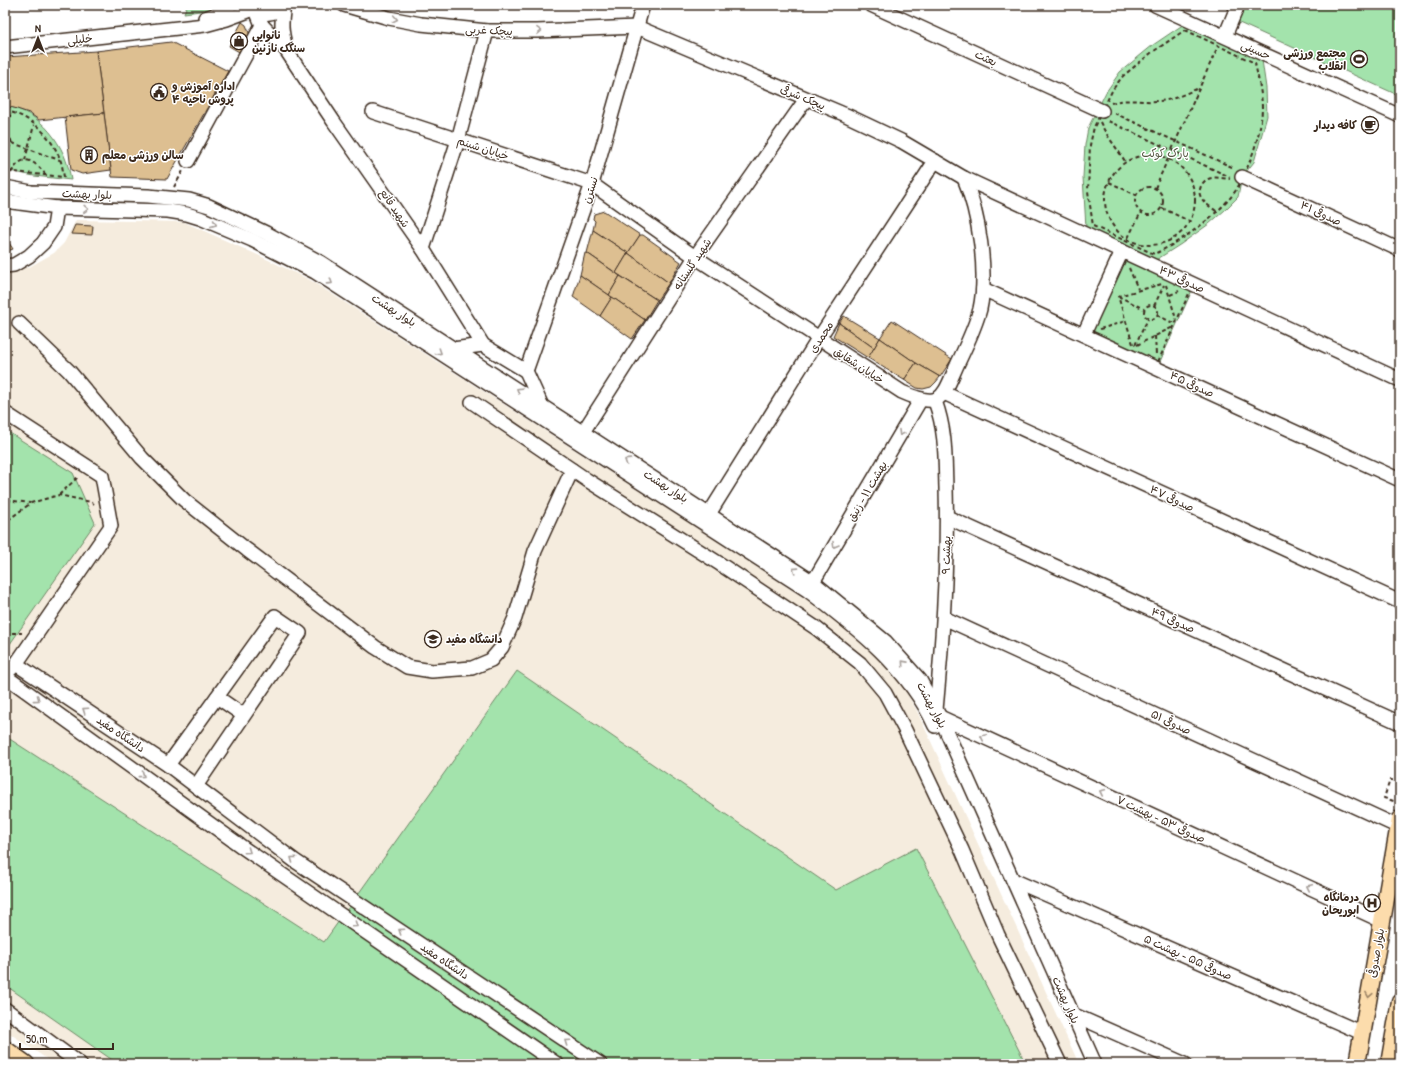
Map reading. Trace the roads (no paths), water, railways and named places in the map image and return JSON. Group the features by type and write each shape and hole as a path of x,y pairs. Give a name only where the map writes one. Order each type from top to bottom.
{"main road":[{"name":"بلوار صدوقی","path":"1357,1064 1399,823"},
{"path":"1389,1064 1398,1023 1400,1001"},
{"path":"5,1049 26,1064"}],"street":[{"path":"155,31 200,20 217,14 230,5"},
{"path":"254,8 261,13 274,13 284,5"},
{"path":"284,5 281,24 286,50"},
{"name":"پیچک غربی","path":"344,5 389,18 421,24 487,31 537,31 637,27"},
{"name":"نسترن","path":"526,372 592,184 643,5"},
{"name":"بعثت","path":"871,5 1107,114"},
{"name":"حسینی","path":"1155,5 1221,41 1400,116"},
{"path":"1221,41 1238,5"},
{"path":"155,31 205,25 227,19 254,8"},
{"path":"254,8 262,25 286,50"},
{"path":"188,161 262,25"},
{"name":"پیچک شرقی","path":"637,27 846,115 901,141 964,178"},
{"name":"خلیلی","path":"5,47 155,31"},
{"path":"423,249 458,140 487,31"},
{"name":"شهید قانع","path":"286,50 334,122 423,249 483,344"},
{"name":"شهید گلستانه","path":"583,432 695,257 806,99"},
{"name":"خیابان شبنم","path":"373,112 592,184"},
{"name":"محمدی","path":"709,514 819,338 935,161"},
{"name":"صدوقی ۴۱","path":"1239,177 1400,250"},
{"path":"940,397 973,329 979,310 983,289 981,245 970,192 964,178"},
{"name":"صدوقی ۴۳","path":"964,178 1125,246 1168,277 1400,380"},
{"name":"خیابان شقایق","path":"592,184 695,257 902,392 921,400 940,397"},
{"name":"بلوار بهشت","path":"5,187 31,192 148,196 189,200 208,206 266,233 320,262 453,349 541,404 813,582 886,642 920,680 938,714 1095,1064"},
{"name":"بلوار بهشت","path":"5,201 57,208 168,211 200,218 252,240 315,272 808,590 847,620 882,652 911,685 932,720 1085,1064"},
{"path":"5,266 14,265 29,256 43,243 54,227 57,208"},
{"path":"1086,333 1125,246"},
{"name":"صدوقی ۴۵","path":"983,289 1132,352 1157,366 1400,480"},
{"path":"19,323 69,371 142,458 184,500 375,647 407,666 432,671 472,668 491,660 502,647 515,618 535,551 572,470"},
{"path":"453,349 483,344 526,372 541,404"},
{"name":"بهشت ۹","path":"938,714 944,618 947,517 944,432 940,397"},
{"name":"صدوقی ۴۷","path":"940,397 1400,602"},
{"name":"بهشت ۱۱ - زنبق","path":"813,582 921,400"},
{"path":"472,402 572,470 720,564 816,628 860,663 885,693 905,730 962,850 998,935 1060,1064"},
{"path":"5,413 102,476 111,526 16,664 5,676"},
{"name":"صدوقی ۴۹","path":"947,517 1400,723"},
{"path":"168,765 275,616 300,633 196,786"},
{"name":"صدوقی ۵۱","path":"944,618 1399,823"},
{"name":"دانشگاه مفید","path":"16,664 168,765 295,861 600,1064"},
{"name":"دانشگاه مفید","path":"5,676 245,849 557,1064"},
{"path":"50,709 60,694"},
{"path":"217,696 243,715"},
{"name":"صدوقی ۵۳ - بهشت ۷","path":"938,714 1382,921"},
{"name":"صدوقی ۵۵ - بهشت ۵","path":"1013,880 1362,1033"},
{"path":"5,1008 80,1064"},
{"path":"1072,1014 1185,1064"}],"place":[{"name":"نانوایی سنگک نازنین","path":"239,41"},
{"name":"مجتمع ورزشی انقلاب","path":"1359,59"},
{"name":"اداره آموزش و پروش ناحیه ۴","path":"159,92"},
{"name":"کافه دیدار","path":"1370,125"},
{"name":"سالن ورزشی معلم","path":"89,155"},
{"name":"دانشگاه مفید","path":"433,639"},
{"name":"درمانگاه ابوریحان","path":"1372,903"}],"park label":[{"name":"پارک کوکب","path":"1165,153"}]}
